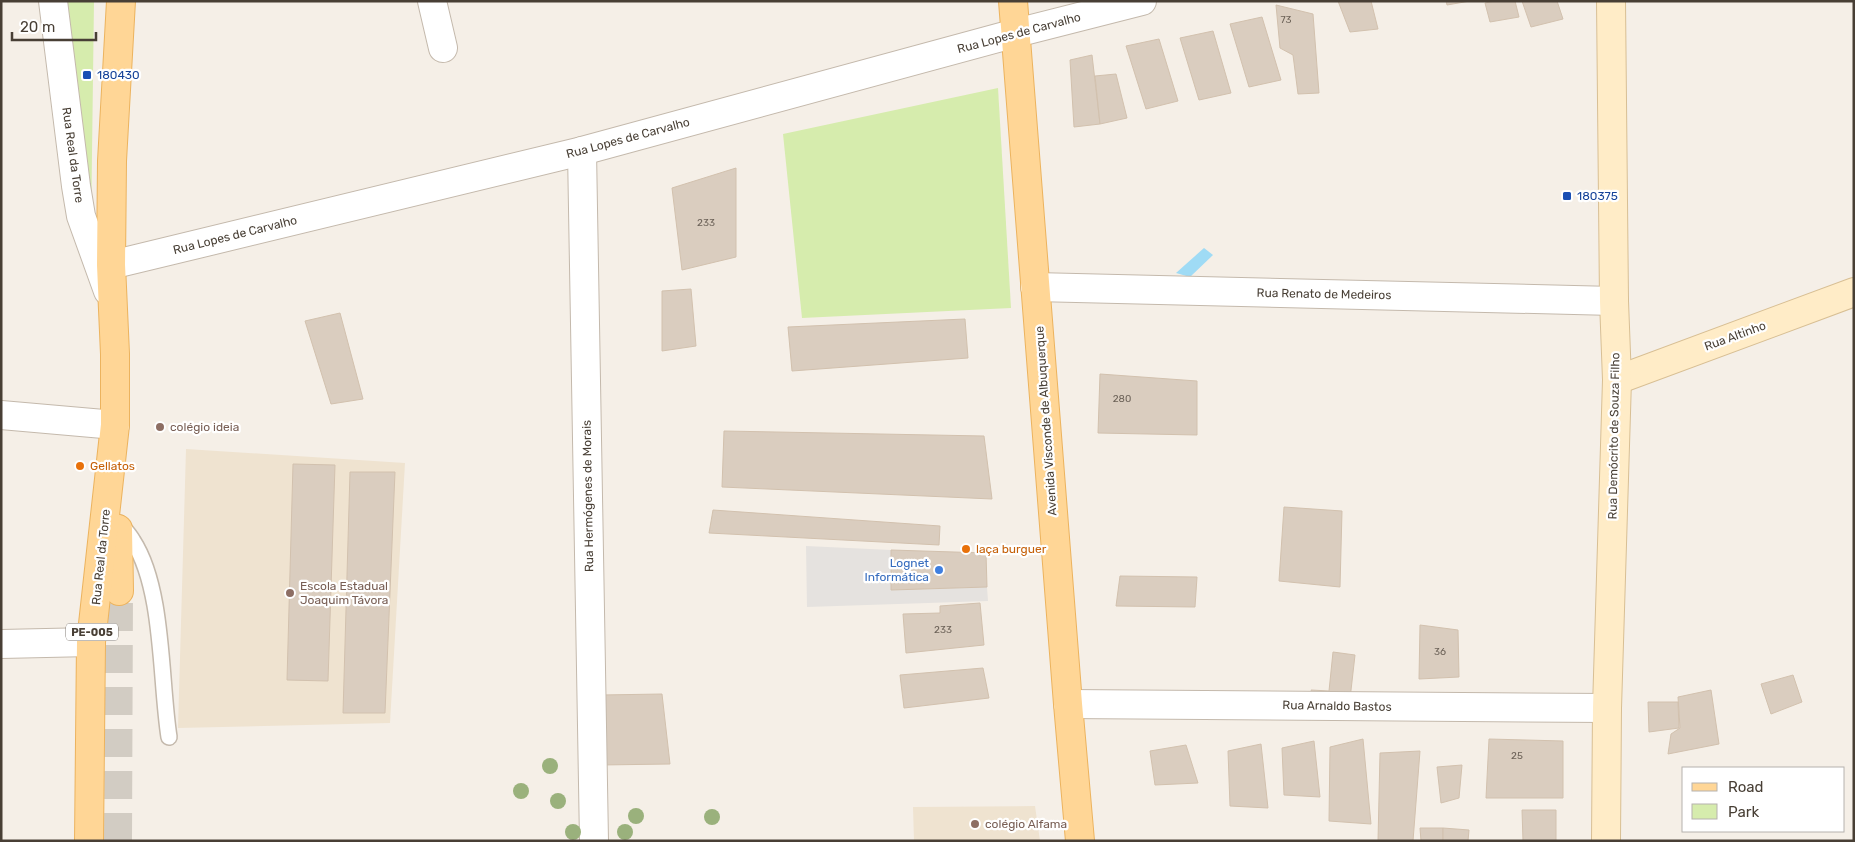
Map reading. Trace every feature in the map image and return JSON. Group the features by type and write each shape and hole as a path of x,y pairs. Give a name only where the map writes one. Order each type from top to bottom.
{"main road":[{"name":"Rua Real da Torre","path":"89,841 91,642 115,425 111,265 112,161 121,1"},
{"name":"Avenida Visconde de Albuquerque","path":"1013,1 1080,841"},
{"name":"Rua Demócrito de Souza Filho","path":"1606,841 1607,708 1617,380 1614,301 1611,1"},
{"name":"Rua Altinho","path":"1617,380 1854,292"},
{"path":"115,425 119,591"}],"street":[{"name":"Rua Real da Torre","path":"53,1 81,216 112,303"},
{"path":"432,1 443,48"},
{"name":"Rua Lopes de Carvalho","path":"111,265 582,151 1016,33 1142,1"},
{"name":"Rua Hermógenes de Morais","path":"582,151 594,841"},
{"name":"Rua Renato de Medeiros","path":"1035,287 1614,301"},
{"path":"1,415 115,425"},
{"path":"1,644 91,642"},
{"name":"Rua Arnaldo Bastos","path":"1068,704 1607,708"}],"lane":[{"path":"118,522 134,541 148,574 154,602 169,737"}],"shaded area":[{"name":"Escola Estadual Joaquim Távora","path":"186,449 405,463 390,723 178,728"},
{"path":"806,546 891,550 892,590 987,587 988,601 807,607"},
{"name":"colégio Alfama","path":"1035,806 1040,841 914,841 913,807"}],"green space":[{"path":"67,1 94,1 91,230 69,15"},
{"path":"998,88 1011,308 802,318 783,134"}],"water":[{"path":"1204,248 1213,255 1190,277 1176,273"}],"building":[{"path":"1338,1 1371,1 1378,29 1350,32"},
{"path":"1446,1 1470,1 1447,5"},
{"path":"1515,1 1519,17 1490,22 1485,3"},
{"path":"1522,1 1557,1 1563,19 1531,27"},
{"path":"1276,5 1313,14 1319,93 1298,94 1293,55 1280,48"},
{"path":"1262,17 1281,80 1249,87 1230,24"},
{"path":"1213,31 1231,93 1199,100 1180,38"},
{"path":"1159,39 1178,101 1146,109 1126,46"},
{"path":"1092,55 1100,124 1074,127 1070,60"},
{"path":"1116,74 1127,118 1100,124 1095,76"},
{"path":"736,168 736,257 682,270 672,188"},
{"path":"691,289 696,346 662,351 662,291"},
{"path":"340,313 363,399 331,404 305,321"},
{"path":"965,319 968,358 792,371 788,327"},
{"path":"1100,374 1197,381 1197,435 1098,433"},
{"path":"724,431 984,436 992,499 722,487"},
{"path":"293,464 335,465 328,681 287,680"},
{"path":"350,472 395,472 385,713 343,713"},
{"path":"1284,507 1342,511 1340,587 1279,581"},
{"path":"713,510 940,526 939,545 709,533"},
{"name":"Lognet Informática","path":"891,550 986,553 987,587 891,590"},
{"path":"1120,576 1197,577 1195,607 1116,606"},
{"path":"980,603 984,645 906,653 903,614 940,613 940,606"},
{"path":"1420,625 1458,630 1459,677 1419,679"},
{"path":"1333,652 1355,655 1350,699 1315,699 1311,690 1329,691"},
{"path":"983,668 989,698 904,708 900,675"},
{"path":"1793,675 1802,702 1771,714 1761,684"},
{"path":"1711,690 1719,744 1668,754 1671,734 1680,728 1678,697"},
{"path":"662,694 670,764 600,765 601,695"},
{"path":"1648,702 1678,702 1679,728 1649,732"},
{"path":"1363,739 1371,824 1329,821 1330,747"},
{"path":"1489,739 1563,741 1563,798 1486,798"},
{"path":"1314,741 1320,797 1284,795 1282,748"},
{"path":"1261,744 1268,808 1230,806 1228,751"},
{"path":"1186,745 1198,783 1155,785 1150,751"},
{"path":"1420,751 1413,841 1378,841 1380,753"},
{"path":"1462,765 1459,798 1441,803 1437,767"},
{"path":"1522,810 1556,810 1556,841 1523,841"},
{"path":"1420,828 1443,828 1443,841 1421,841"},
{"path":"1443,828 1469,830 1468,841 1443,841"}],"tunnel":[{"path":"118,841 119,591"}],"place":[{"name":"180430","path":"87,75"},
{"name":"180375","path":"1567,196"},
{"name":"colégio ideia","path":"160,427"},
{"name":"Gellatos","path":"80,466"},
{"name":"laça burguer","path":"966,549"},
{"name":"Lognet Informática","path":"939,570"},
{"name":"Escola Estadual Joaquim Távora","path":"290,593"},
{"name":"colégio Alfama","path":"975,824"}]}
